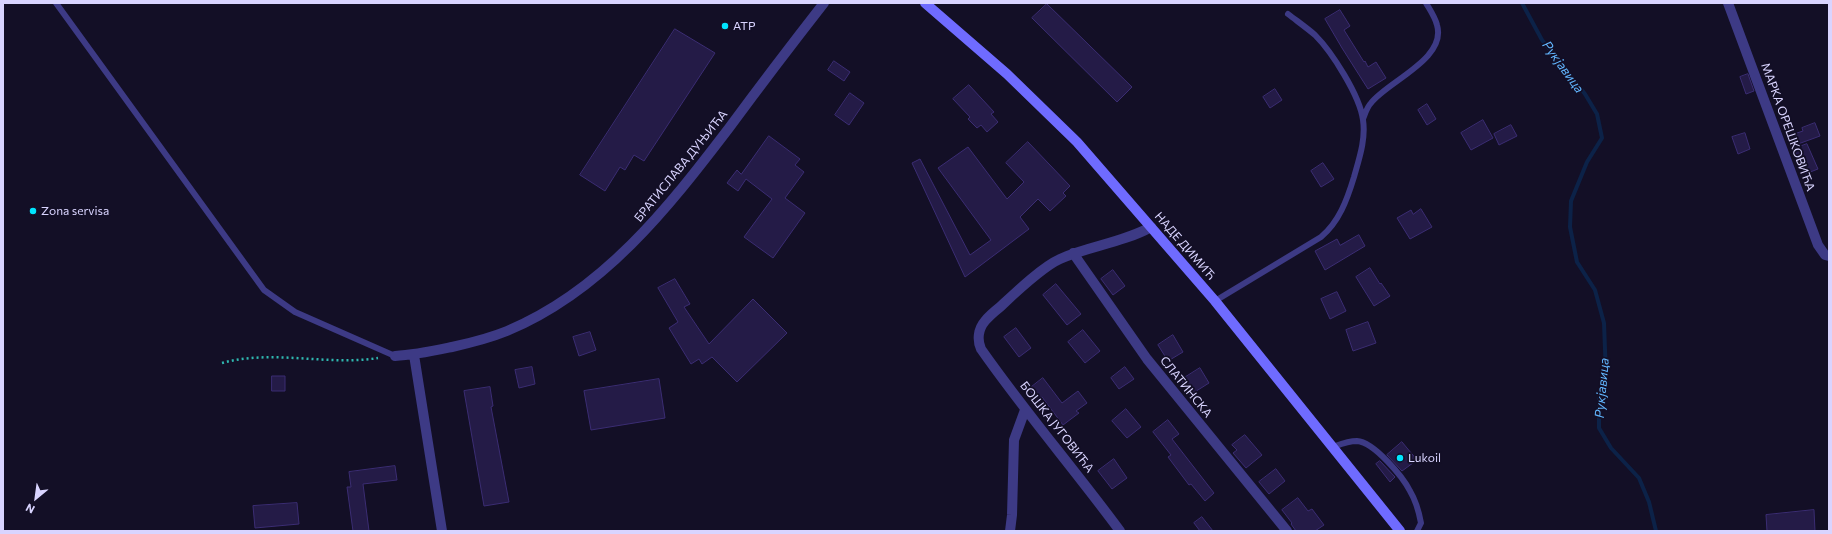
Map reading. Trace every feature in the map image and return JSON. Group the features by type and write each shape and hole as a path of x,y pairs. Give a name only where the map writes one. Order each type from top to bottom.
{"main road":[{"name":"НАДЕ ДИМИЋ","path":"925,3 1001,68 1057,121 1215,301 1400,531"}],"street":[{"name":"БРАТИСЛАВА ДУЊИЋА","path":"396,356 414,355 464,344 506,332 559,303 608,268 642,234 686,184 824,3"},
{"name":"МАРКА ОРЕШКОВИЋА","path":"1728,3 1818,245 1825,255 1829,256"},
{"path":"1073,254 1136,236 1151,227"},
{"name":"БОШКА ЈУГОВИЋА","path":"1073,254 1057,260 1020,288 984,321 978,337 978,343 1025,410 1071,466 1120,531"},
{"name":"СЛАТИНСКА","path":"1073,254 1147,359 1287,531"},
{"path":"414,355 442,531"},
{"path":"1010,531 1014,440 1025,410"}],"lane":[{"path":"56,3 264,290 295,312 396,356"},
{"path":"1363,119 1370,104 1381,92 1423,62 1431,52 1438,37 1438,26 1426,3"},
{"path":"1215,301 1321,238 1332,228 1340,214 1350,190 1362,145 1363,119 1355,94 1327,49 1315,36 1288,14"},
{"path":"1333,447 1358,441 1372,447 1382,456 1410,490 1421,523 1417,531"}],"path":[{"path":"222,363 261,357 364,361 396,356"}],"building":[{"path":"1047,4 1132,87 1117,102 1032,18"},
{"path":"1340,10 1350,26 1344,30 1364,62 1365,61 1368,67 1376,62 1386,78 1368,89 1325,19"},
{"path":"675,29 715,53 644,161 634,155 625,170 620,167 605,191 580,175"},
{"path":"834,61 850,72 844,81 828,70"},
{"path":"1748,74 1754,91 1746,94 1740,77"},
{"path":"969,85 994,112 991,114 998,122 987,132 981,125 977,128 968,119 970,117 953,99"},
{"path":"1275,89 1282,100 1270,108 1263,97"},
{"path":"850,93 864,103 849,125 835,115"},
{"path":"1427,104 1436,119 1427,125 1418,110"},
{"path":"1483,120 1493,138 1471,150 1461,133"},
{"path":"1815,123 1820,136 1798,144 1794,134 1803,131 1802,128"},
{"path":"1511,125 1517,136 1499,145 1494,134"},
{"path":"1745,133 1750,149 1738,154 1732,137"},
{"path":"769,136 800,159 795,165 804,172 785,198 805,213 773,258 744,237 772,199 746,179 738,191 727,183 737,170 741,174"},
{"path":"1028,142 1070,186 1063,193 1066,196 1050,211 1038,199 1020,217 1029,229 965,277 912,163 920,159 970,255 991,240 938,168 968,147 1007,199 1024,182 1006,163"},
{"path":"1807,144 1818,169 1805,174 1794,149"},
{"path":"1323,163 1334,179 1321,187 1311,171"},
{"path":"1421,209 1432,227 1410,239 1397,218 1411,210 1413,214"},
{"path":"1359,235 1365,246 1325,270 1315,251 1337,239 1340,245"},
{"path":"1370,268 1390,296 1374,306 1356,277"},
{"path":"1113,270 1125,286 1113,295 1101,279"},
{"path":"675,279 690,304 684,307 709,344 753,299 787,333 737,382 712,357 702,364 699,359 691,364 669,328 678,322 658,288"},
{"path":"1056,284 1081,314 1067,325 1043,295"},
{"path":"1337,292 1346,311 1330,319 1321,299"},
{"path":"1368,322 1376,343 1353,351 1346,330"},
{"path":"1016,328 1031,348 1019,357 1004,337"},
{"path":"1083,330 1100,351 1085,363 1068,342"},
{"path":"590,332 596,350 579,356 573,337"},
{"path":"1173,335 1183,352 1168,361 1158,345"},
{"path":"532,367 535,384 519,388 515,370"},
{"path":"1125,367 1134,379 1119,389 1111,378"},
{"path":"1200,368 1209,383 1190,395 1181,380"},
{"path":"272,376 285,376 285,391 272,391"},
{"path":"1043,378 1062,403 1078,391 1087,403 1076,411 1079,413 1063,425 1042,397 1038,400 1029,389"},
{"path":"659,379 665,418 591,430 584,391"},
{"path":"490,387 493,406 491,407 509,502 484,506 464,391"},
{"path":"1126,409 1141,427 1127,438 1112,421"},
{"path":"1168,420 1179,434 1172,439 1214,493 1205,501 1191,484 1189,485 1168,457 1171,455 1153,432"},
{"path":"1245,435 1262,455 1246,468 1233,453 1237,450 1232,445"},
{"path":"1402,442 1417,460 1402,471 1387,455"},
{"path":"1114,459 1127,478 1112,489 1098,471"},
{"path":"1380,461 1395,477 1390,482 1376,464"},
{"path":"395,466 397,480 363,484 369,531 353,531 347,487 351,487 349,472"},
{"path":"1276,469 1285,481 1269,494 1259,482"},
{"path":"1298,498 1308,511 1312,509 1324,525 1315,531 1296,531 1282,510"},
{"path":"297,503 299,524 255,528 253,506"},
{"path":"1814,510 1815,531 1767,531 1766,515"},
{"path":"1202,517 1213,531 1200,531 1194,523"}],"waterway":[{"name":"Рукјавица","path":"1522,3 1542,40 1585,94 1597,114 1602,138 1587,162 1571,201 1570,227 1577,262 1595,290 1604,323 1606,376 1599,399 1599,428 1611,448 1639,478 1649,502 1656,531"}],"place":[{"name":"ATP","path":"725,26"},
{"name":"Zona servisa","path":"33,211"},
{"name":"Lukoil","path":"1400,458"}]}
